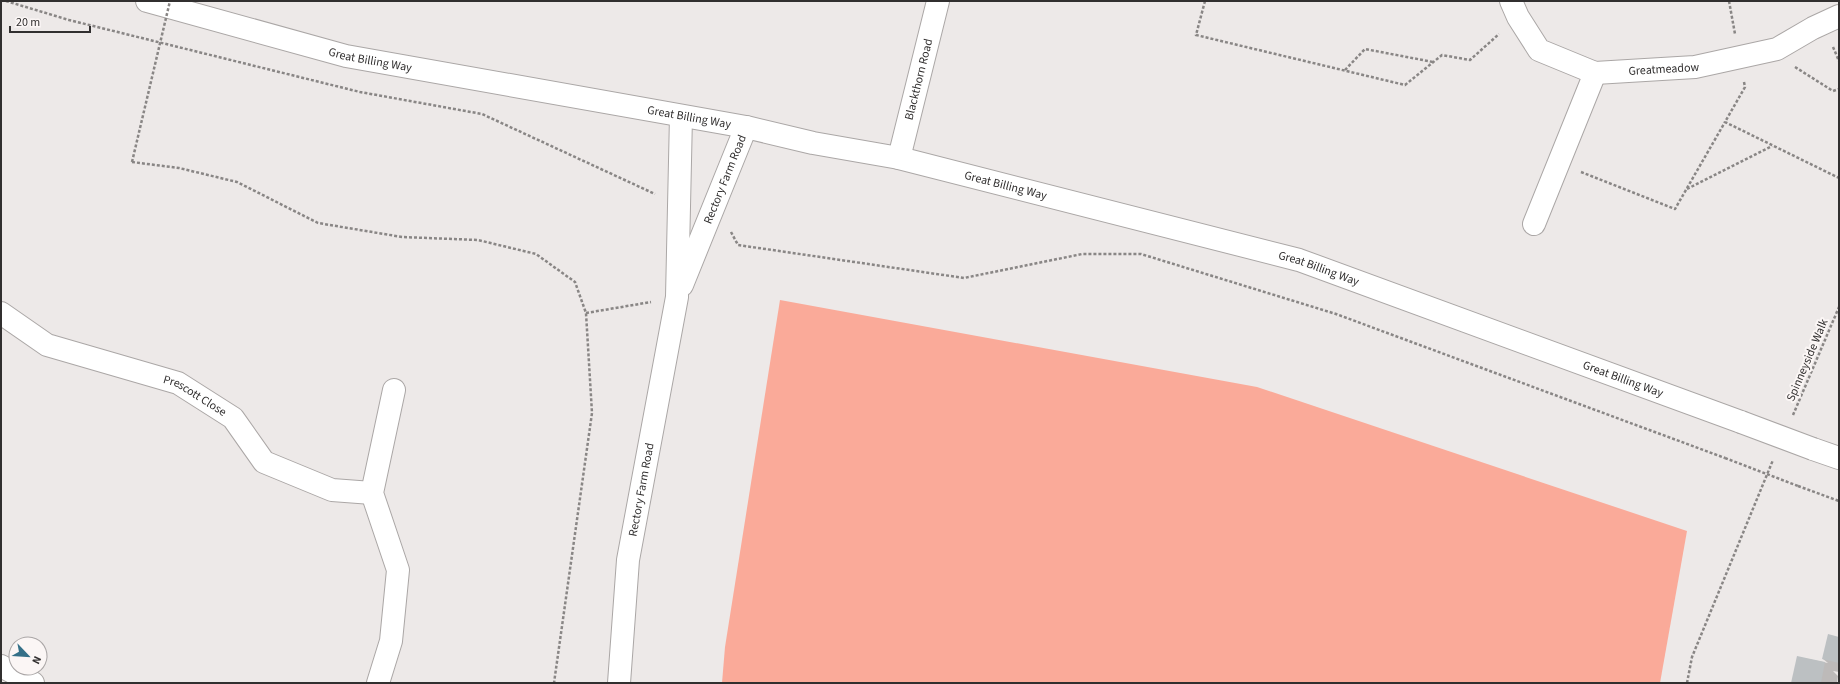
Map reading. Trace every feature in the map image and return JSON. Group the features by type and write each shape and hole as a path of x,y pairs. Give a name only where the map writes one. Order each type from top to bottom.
{"street":[{"name":"Great Billing Way","path":"147,1 346,56 746,127 813,143 899,158 1299,260 1839,458"},
{"name":"Blackthorn Road","path":"899,158 938,1"},
{"name":"Greatmeadow","path":"1514,9 1539,50 1595,73 1695,67 1778,48 1813,28 1839,16"},
{"path":"1534,224 1595,73"},
{"name":"Rectory Farm Road","path":"619,683 628,560 677,297 681,116"},
{"name":"Rectory Farm Road","path":"677,297 711,217 746,127"},
{"name":"Prescott Close","path":"1,313 47,345 178,383 233,418 264,462 332,490 372,493"},
{"path":"378,683 391,641 398,570 372,493 394,390"},
{"path":"1,666 33,683"}],"path":[{"path":"6,1 69,20 360,92 482,114 680,204"},
{"path":"170,1 132,162 179,168 237,182 318,223 402,237 478,240 536,254 575,282 586,313 592,413 554,683"},
{"path":"1205,1 1196,35 1405,85 1442,55 1470,60 1514,9"},
{"path":"1558,164 1675,209 1745,87 1729,1"},
{"path":"1344,70 1365,49 1433,62"},
{"path":"1768,50 1833,91 1839,88"},
{"path":"1726,122 1839,178"},
{"path":"1686,189 1772,145"},
{"path":"711,217 727,225 738,245 964,278 1082,254 1141,254 1336,314 1839,501"},
{"path":"586,313 677,297"},
{"name":"Spinneyside Walk","path":"1791,420 1839,307"},
{"path":"1687,683 1692,657 1763,483"}],"shaded area":[{"path":"780,300 1257,387 1687,531 1660,683 722,683 725,647"}],"building":[{"path":"1828,634 1839,637 1839,663 1822,659"},
{"path":"1797,656 1825,662 1821,683 1791,683"}]}
